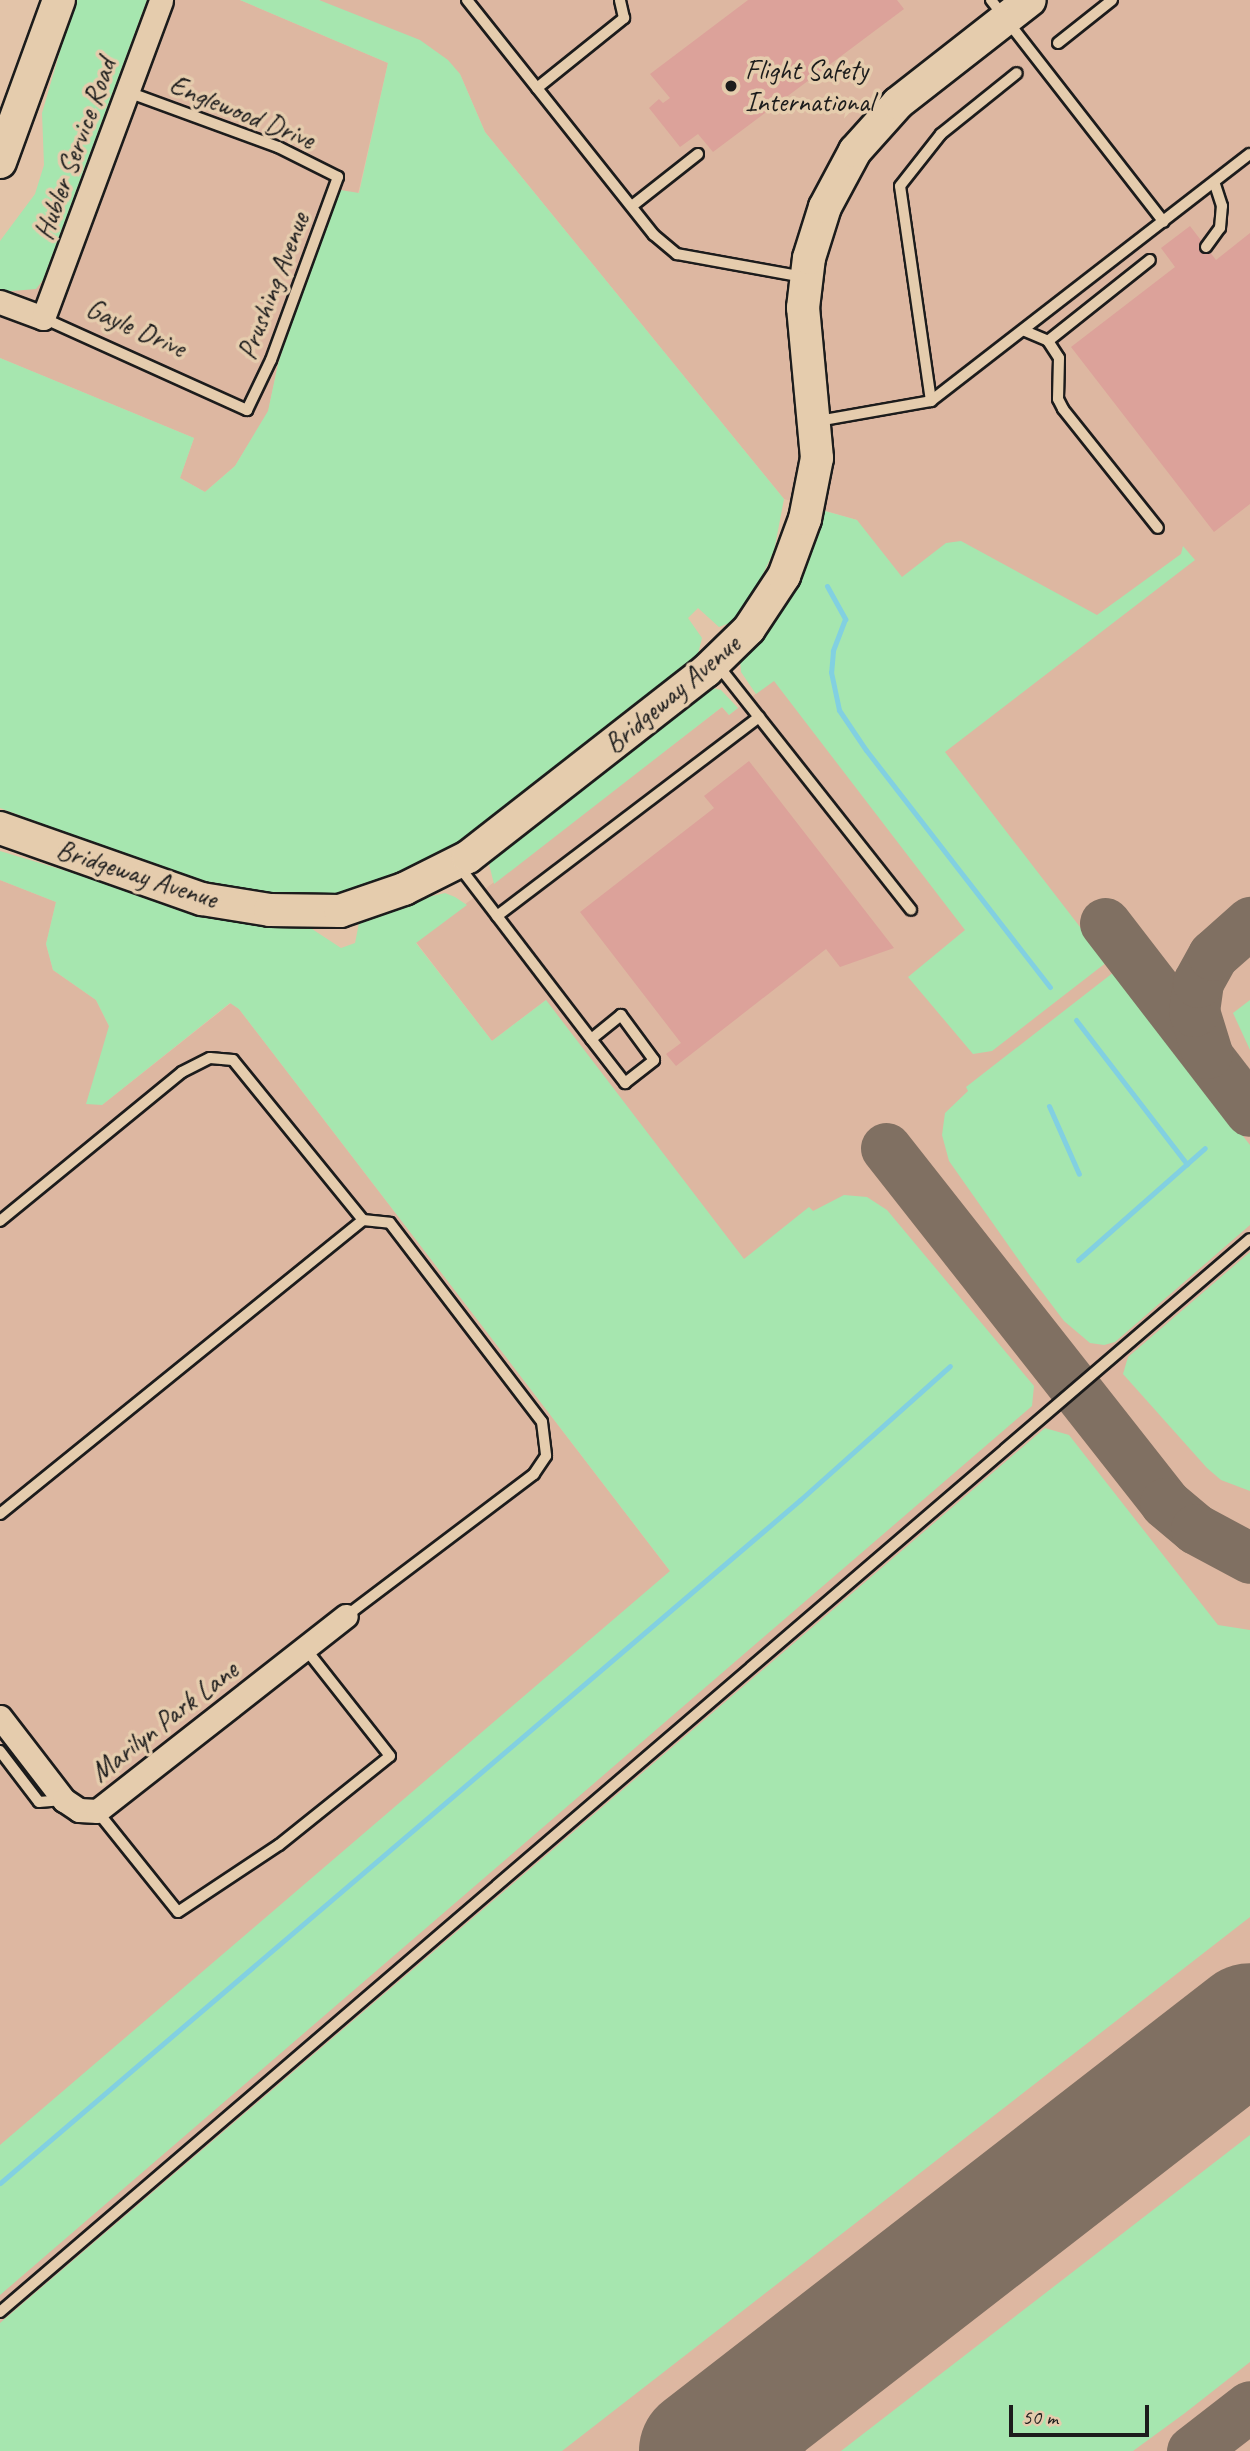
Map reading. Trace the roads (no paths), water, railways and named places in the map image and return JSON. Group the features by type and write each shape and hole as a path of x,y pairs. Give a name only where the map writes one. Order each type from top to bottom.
{"street":[{"path":"0,162 59,0"},
{"name":"Hubler Service Road","path":"43,318 161,0"},
{"name":"Bridgeway Avenue","path":"0,828 202,899 270,910 340,911 404,890 456,863 715,662 749,629 784,576 805,519 817,458 803,308 806,278 825,207 855,151 898,103 998,10 1031,0"},
{"name":"Gayle Drive","path":"0,302 43,318"},
{"name":"Marilyn Park Lane","path":"0,1717 64,1800 79,1810 97,1811 346,1616"}],"lane":[{"path":"537,88 624,18 620,0"},
{"path":"1058,43 1112,0"},
{"path":"469,1 632,206 677,254 806,278"},
{"path":"998,10 1164,222"},
{"path":"932,401 900,186 940,134 1017,73"},
{"name":"Englewood Drive","path":"128,92 278,147 338,177"},
{"path":"632,206 698,154"},
{"path":"813,421 932,401 1250,154"},
{"name":"Prushing Avenue","path":"247,410 271,360 338,177"},
{"path":"1206,247 1220,228 1222,206 1214,182"},
{"path":"1048,341 1150,260"},
{"name":"Gayle Drive","path":"43,318 247,410"},
{"path":"1025,331 1048,341 1059,358 1058,399 1063,409 1158,528"},
{"path":"715,662 911,910"},
{"path":"497,916 759,717"},
{"path":"456,863 497,916 591,1039 625,1083 654,1060 621,1015 591,1039"},
{"path":"0,1221 182,1072 210,1058 233,1060 363,1220 390,1223 542,1422 546,1456 534,1474 346,1616"},
{"path":"0,1514 363,1220"},
{"path":"0,2312 1250,1239"},
{"path":"97,1811 178,1912 279,1845 390,1756 305,1648"},
{"path":"0,1751 39,1802 64,1800"}],"waterway":[{"path":"827,586 845,619 833,651 831,672 839,710 866,750 1050,987"},
{"path":"1076,1020 1187,1164"},
{"path":"1049,1106 1079,1174"},
{"path":"1078,1260 1205,1148"},
{"path":"0,2183 800,1500 950,1366"}],"place":[{"name":"Flight Safety International","path":"731,86"}]}
